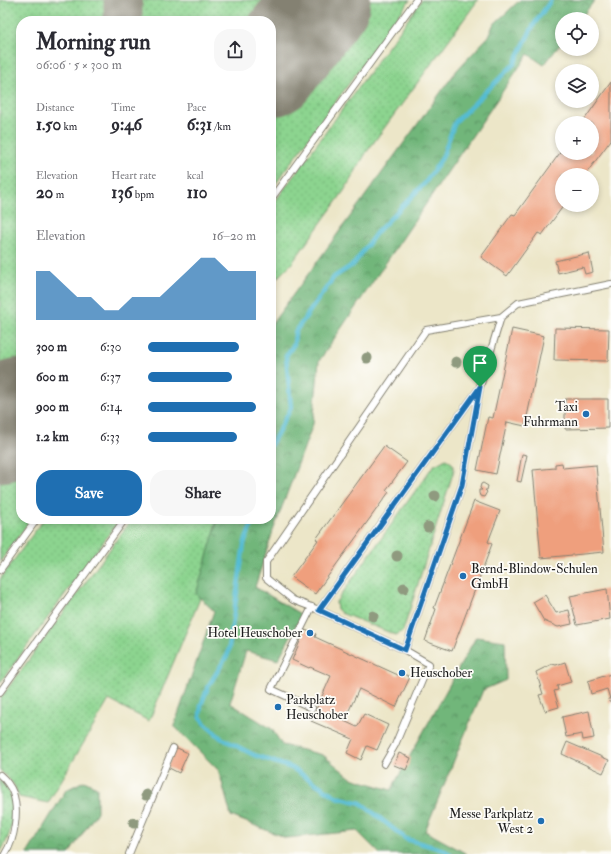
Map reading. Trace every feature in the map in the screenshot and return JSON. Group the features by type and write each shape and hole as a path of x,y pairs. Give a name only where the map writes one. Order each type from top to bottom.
{"lane":[{"path":"276,192 416,0"},
{"path":"384,764 394,745 429,664 405,650 319,610 293,600 266,578 266,562 426,330 501,317 518,303 611,284"},
{"path":"405,650 462,485 480,387 501,317"},
{"path":"319,610 480,387"},
{"path":"0,570 33,524"},
{"path":"0,692 120,524"},
{"path":"312,607 271,689 312,708"},
{"path":"129,854 173,748"},
{"path":"0,775 13,791 16,806 11,845 5,854"}],"green space":[{"path":"0,0 410,0 276,183 276,16 16,16 16,524 27,524 0,562"},
{"path":"422,0 478,0 366,153 344,191 292,263 276,279 276,200"},
{"path":"520,0 595,0 586,12 555,12 555,51 544,65 528,54 319,361 313,424 276,523 276,318 457,70 489,36 493,25"},
{"path":"446,459 453,464 454,470 403,631 396,635 341,613 337,609 336,602 433,466"},
{"path":"40,524 116,524 0,683 0,579"},
{"path":"128,524 215,524 209,577 149,721 109,700 48,803 19,797 14,785 0,770 0,699"},
{"path":"217,524 276,524 255,587 302,615 278,660 246,651 230,703 272,729 282,745 323,755 351,778 391,790 476,637 505,641 506,680 483,690 425,831 467,854 380,854 357,831 286,838 231,816 219,771 174,726 214,611 196,594"},
{"path":"0,780 11,795 13,817 10,832 0,852"},
{"path":"84,781 97,787 97,812 69,854 27,854 66,790"}],"building":[{"path":"611,82 611,140 599,156 599,116 587,116 593,108 599,108 599,99"},
{"path":"555,160 596,160 590,168 555,168 555,212 559,212 542,235 538,233 507,276 481,257 512,214 515,215"},
{"path":"589,253 593,272 585,274 583,267 558,273 555,261"},
{"path":"555,328 609,329 608,361 554,360"},
{"path":"512,329 544,336 525,426 507,422 496,474 477,470 488,417 493,418"},
{"name":"Taxi Fuhrmann","path":"565,399 608,399 608,428 565,429"},
{"path":"384,446 407,462 386,490 389,492 315,594 291,577 318,540 316,539"},
{"path":"522,454 527,455 521,482 517,481"},
{"path":"562,463 563,468 596,465 604,552 541,558 533,470 555,468 555,464"},
{"path":"483,483 488,486 487,490 485,490 487,492 484,497 480,496 479,493 479,490 482,490 480,488 481,484"},
{"name":"Bernd-Blindow-Schulen GmbH","path":"474,501 500,511 488,542 492,544 452,651 425,641 436,609 434,608"},
{"path":"607,589 610,619 577,625 570,596"},
{"path":"545,595 556,613 569,610 572,624 558,627 544,621 533,602"},
{"path":"305,630 316,634 315,637 398,675 400,672 410,677 396,707 359,689 344,721 357,727 364,714 388,725 377,750 367,746 361,760 347,753 353,739 311,721 331,676 292,660"},
{"path":"565,662 571,682 557,686 558,690 554,691 559,707 545,711 539,695 543,694 536,672 552,664 556,665"},
{"path":"611,674 611,702 609,702 608,699 610,699 607,689 591,694 588,681"},
{"path":"589,711 594,738 583,740 582,734 566,737 562,717"},
{"path":"567,742 609,760 603,773 562,754"},
{"path":"175,747 188,753 179,773 167,767"},
{"path":"399,753 411,758 406,770 394,765"}],"waterway":[{"path":"276,436 291,408 286,356 294,344 295,332 334,277 354,264 376,233 425,183 442,158 455,122 514,64 533,26 551,0"},
{"path":"252,524 244,544 228,654 209,685 201,705 200,716 204,723 221,738 254,755 292,768 337,797 361,803 406,839 444,850 450,854"}],"taxiway":[{"path":"123,0 123,16"}],"runway":[{"path":"276,61 322,0"},
{"path":"0,434 16,413"}],"place":[{"name":"Taxi Fuhrmann","path":"586,414"},
{"name":"Bernd-Blindow-Schulen GmbH","path":"463,576"},
{"name":"Hotel Heuschober","path":"310,633"},
{"name":"Heuschober","path":"402,673"},
{"name":"Parkplatz Heuschober","path":"278,707"},
{"name":"Messe Parkplatz West 2","path":"541,821"}],"route":[{"path":"480,387 462,485 405,650 319,610 480,387"}]}
